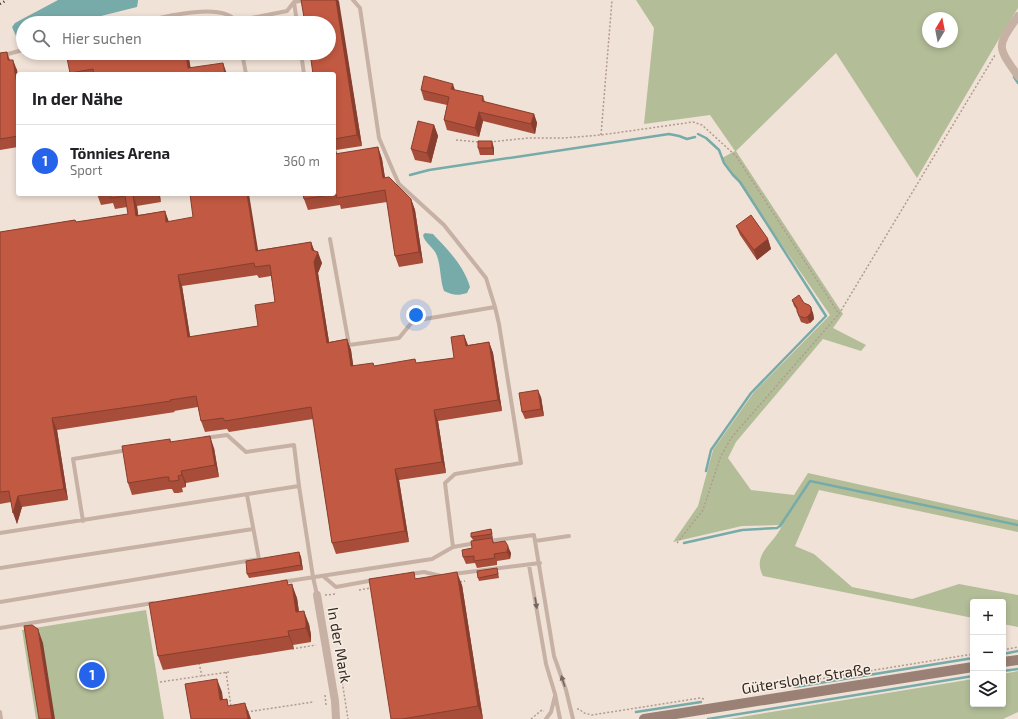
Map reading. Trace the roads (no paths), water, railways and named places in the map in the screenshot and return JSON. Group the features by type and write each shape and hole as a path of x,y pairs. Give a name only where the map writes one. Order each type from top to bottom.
{"main road":[{"path":"1006,662 1018,660"},
{"name":"Gütersloher Straße","path":"644,719 970,667"}],"street":[{"path":"1018,16 1002,41 1001,47 1006,58 1018,76"},
{"name":"In der Mark","path":"318,596 335,701 336,719"},
{"name":"In der Mark","path":"335,701 341,719"}],"lane":[{"path":"264,16 287,11 294,2 305,0"},
{"path":"353,0 360,8 379,138 399,184 444,225 486,278 495,307 521,463 455,474 445,483 453,547"},
{"path":"294,2 296,16"},
{"path":"165,16 198,8 219,10 232,16"},
{"path":"0,56 16,52"},
{"path":"243,60 246,72"},
{"path":"302,60 304,72"},
{"path":"330,239 349,345 399,338 413,321 495,307"},
{"path":"196,440 227,435 246,452 294,445 313,577 318,596"},
{"path":"83,521 74,459 135,449"},
{"path":"0,534 299,486"},
{"path":"0,602 259,559 247,495"},
{"path":"0,568 253,529"},
{"path":"484,542 534,535 540,563 554,656 566,690 573,719"},
{"path":"535,541 569,536"},
{"path":"274,584 432,558 453,547 478,543"},
{"path":"402,575 424,572 441,576 540,563"},
{"path":"529,565 546,664 555,694 560,719"},
{"path":"323,576 336,587 380,579"},
{"path":"0,628 157,603"},
{"path":"546,719 551,712 555,694"},
{"path":"0,712 1,719"}],"water":[{"path":"58,0 138,0 137,7 101,16 28,16"},
{"path":"16,22 16,36 12,27"},
{"path":"425,233 433,234 460,265 470,287 467,293 455,295 444,291 437,256 424,238 423,235"}],"waterway":[{"path":"1014,77 1018,83"},
{"path":"410,175 429,170 669,134 687,139 695,137"},
{"path":"698,134 706,138 719,150 724,163 740,182 826,316 751,393 711,450 706,471"},
{"path":"684,543 742,530 777,528 780,526 810,481 1018,525"},
{"path":"1006,653 1018,651"},
{"path":"795,687 970,658"},
{"path":"1006,671 1018,669"},
{"path":"708,719 970,676"},
{"path":"636,712 701,702"}],"railway":[{"path":"0,4 7,0"}],"place":[{"name":"Tönnies Arena","path":"92,675"}]}
